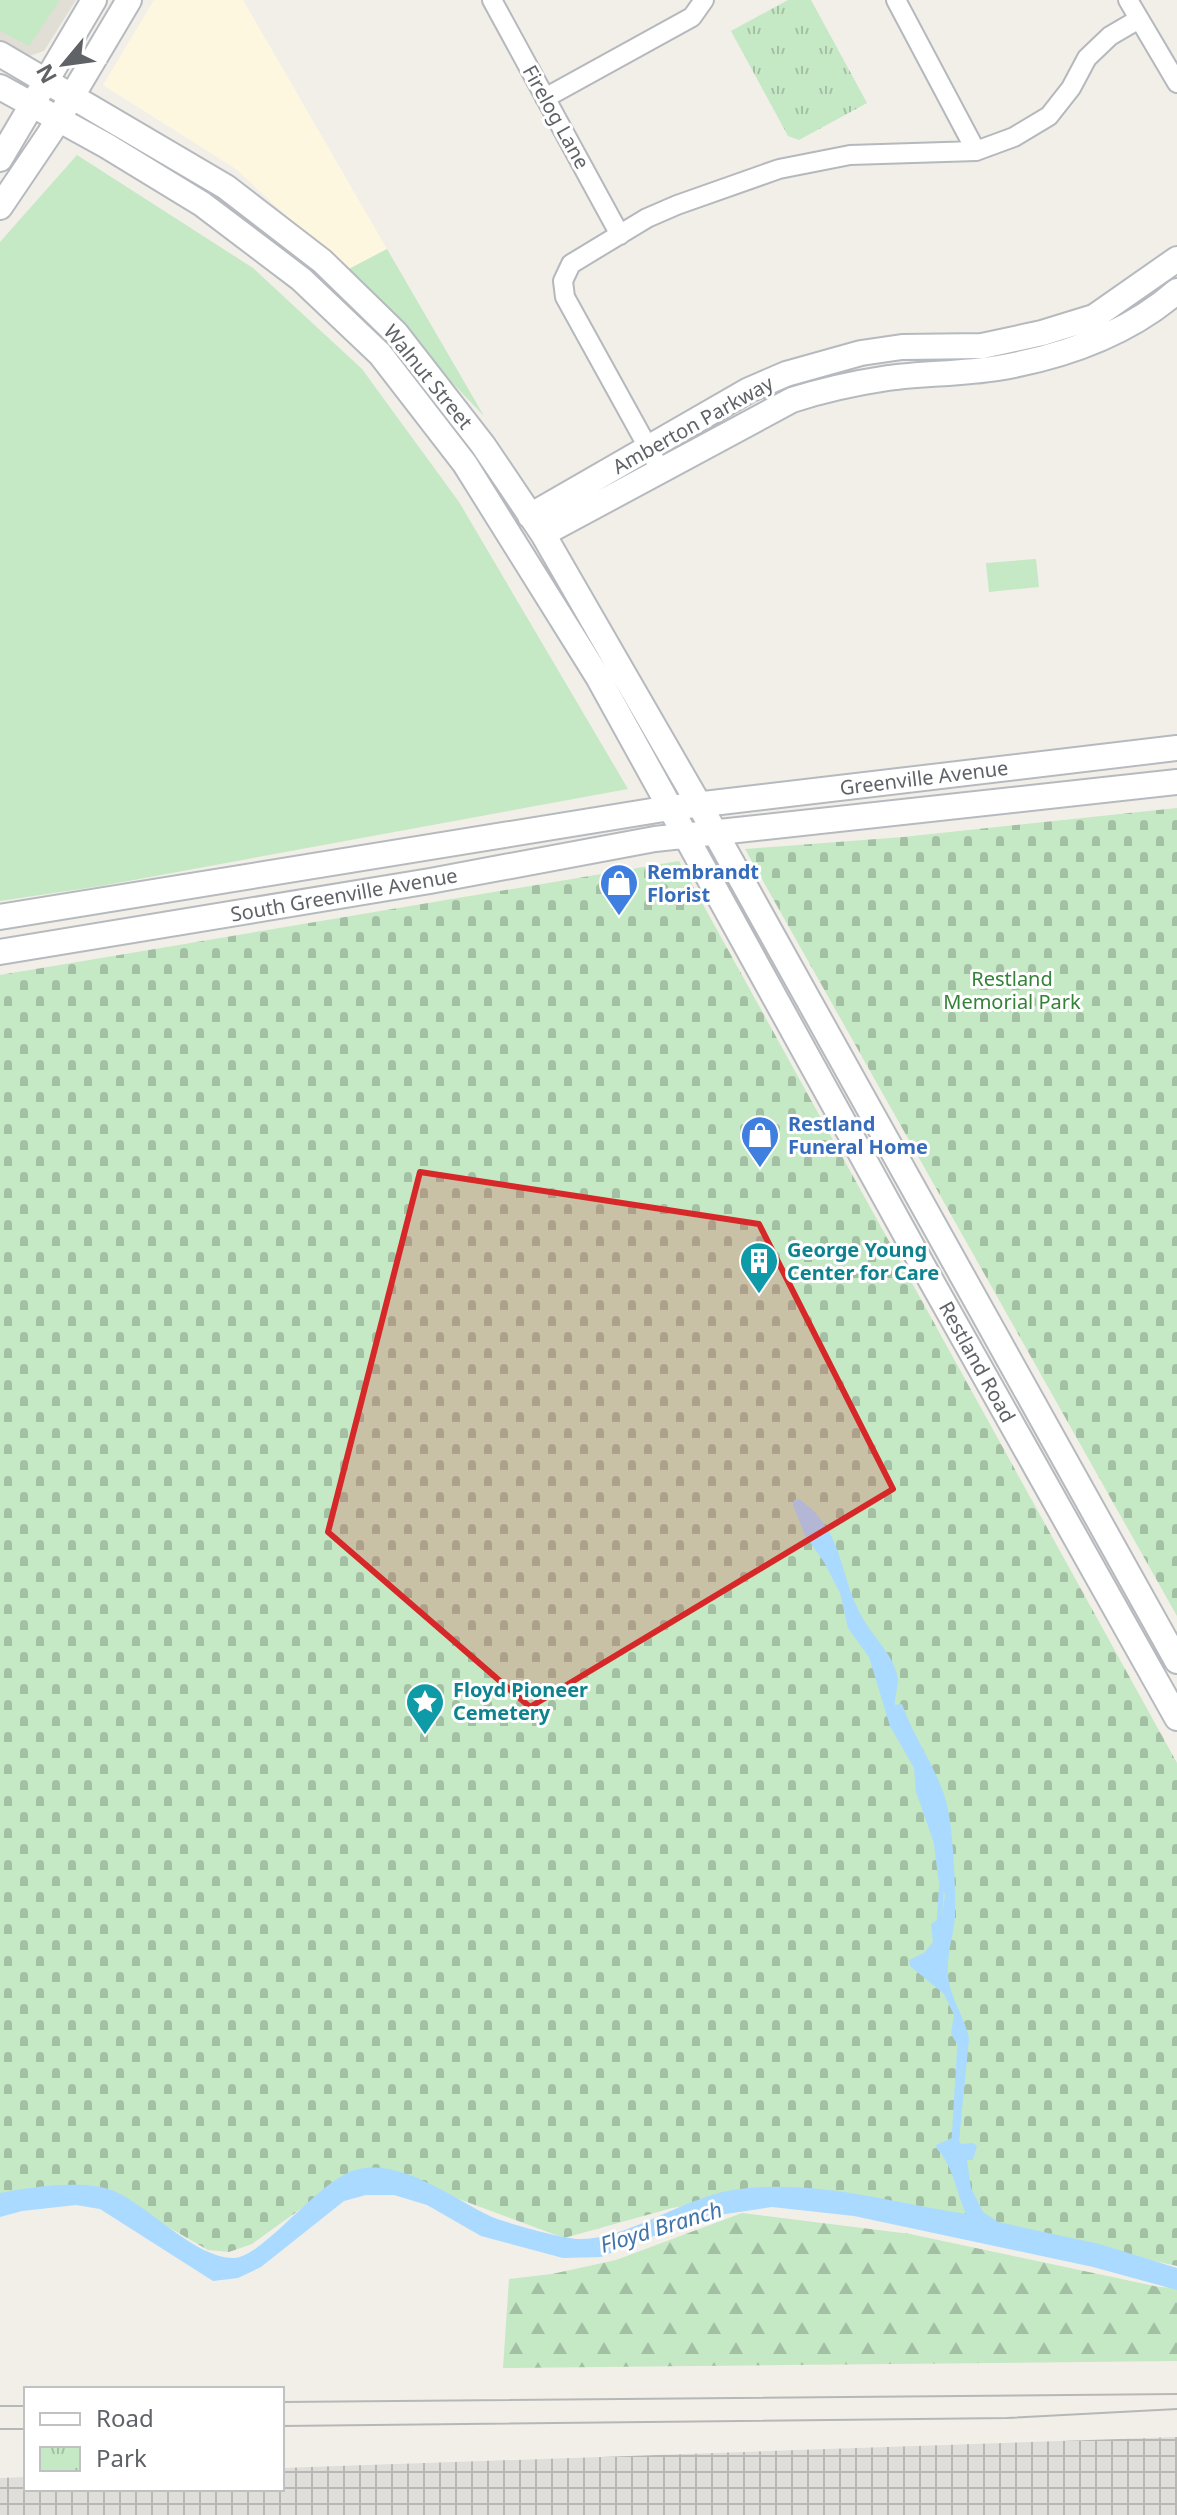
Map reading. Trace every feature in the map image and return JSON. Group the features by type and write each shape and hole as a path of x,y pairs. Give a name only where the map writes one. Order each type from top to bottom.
{"main road":[{"path":"0,159 94,0"},
{"path":"0,207 22,178 129,0"},
{"name":"Walnut Street","path":"0,54 226,187 303,246 396,333 483,445 537,525 716,834"},
{"name":"Walnut Street","path":"0,87 202,204 286,268 380,354 465,464 598,677 687,837"},
{"path":"286,268 303,246"},
{"name":"Amberton Parkway","path":"537,525 648,449 749,390 786,374 861,353 902,347 982,346 1027,337 1094,317 1177,259"},
{"name":"Amberton Parkway","path":"537,525 661,471 792,400 817,391 888,378 953,374 1035,361 1098,341 1177,291"},
{"name":"Greenville Avenue","path":"670,808 1177,748"},
{"name":"Greenville Avenue","path":"687,837 1177,782"},
{"name":"South Greenville Avenue","path":"0,917 670,808"},
{"path":"550,827 556,856"},
{"name":"Restland Road","path":"716,834 1177,1661"},
{"name":"South Greenville Avenue","path":"0,952 430,881 655,839 687,837"},
{"name":"Restland Road","path":"687,837 1177,1718"},
{"path":"426,848 430,881"}],"street":[{"name":"Firelog Lane","path":"492,0 620,235"},
{"path":"545,98 692,17 704,0"},
{"path":"896,0 976,151"},
{"path":"1128,0 1177,83"},
{"path":"661,471 563,291 563,281 571,264 647,218 779,169 850,155 976,151 1014,137 1049,116 1071,88 1087,58 1110,36 1139,19"}],"highlighted area":[{"path":"420,1172 759,1224 893,1489 530,1707 328,1532"}],"shaded area":[{"path":"0,0 76,0 44,51 29,56 0,44"},
{"path":"154,0 243,0 387,249 345,271 236,169 103,85"},
{"path":"1177,2437 1177,2515 0,2515 0,2478 24,2477 24,2491 284,2491 284,2468"}],"green space":[{"path":"0,0 60,0 29,46 0,31"},
{"path":"788,0 811,0 867,103 799,140 788,136 731,31"},
{"path":"77,155 253,268 362,369 459,502 628,789 101,886 0,901 0,242"},
{"path":"387,249 484,416 345,271"},
{"path":"1036,559 1039,587 989,592 986,563"},
{"name":"Restland Memorial Park","path":"1177,808 1177,1616 745,849 903,837"},
{"path":"679,861 1177,1763 1177,2266 841,2193 760,2193 672,2208 564,2238 394,2175 349,2174 252,2244 229,2252 208,2250 104,2190 0,2200 0,975"},
{"path":"742,2213 910,2234 1159,2287 1177,2288 1177,2361 503,2368 509,2279 552,2274 616,2260"}],"water":[{"name":"Floyd Branch","path":"799,1499 826,1526 834,1541 856,1605 894,1666 898,1678 895,1705 902,1704 947,1805 955,1904 948,1976 969,2039 959,2141 977,2146 973,2160 967,2160 971,2188 983,2212 998,2222 1099,2244 1177,2268 1177,2290 1093,2267 854,2216 772,2207 699,2218 601,2257 563,2258 481,2236 427,2205 394,2195 366,2195 344,2201 261,2267 238,2278 213,2281 100,2209 76,2205 22,2211 0,2217 0,2193 58,2185 102,2187 128,2198 204,2250 234,2258 260,2245 340,2177 355,2170 372,2168 389,2169 425,2181 497,2219 578,2239 615,2233 714,2194 763,2187 821,2189 966,2214 950,2170 936,2145 954,2137 962,2059 951,2034 954,2015 944,1994 910,1966 909,1960 924,1953 933,1942 931,1924 942,1916 945,1895 938,1878 934,1843 916,1792 914,1768 890,1726 869,1657 848,1628 840,1593 805,1535 793,1505 794,1500"}],"waterway":[{"path":"939,1925 942,1879"},
{"path":"954,2141 960,2043"}],"tram line":[{"path":"284,2402 1177,2394"},
{"path":"0,2406 24,2406"},
{"path":"284,2426 1007,2418 1177,2409"},
{"path":"0,2429 24,2429"}],"place":[{"name":"Rembrandt Florist","path":"619,917"},
{"name":"Restland Funeral Home","path":"760,1169"},
{"name":"George Young Center for Care","path":"759,1295"},
{"name":"Floyd Pioneer Cemetery","path":"425,1736"}]}
